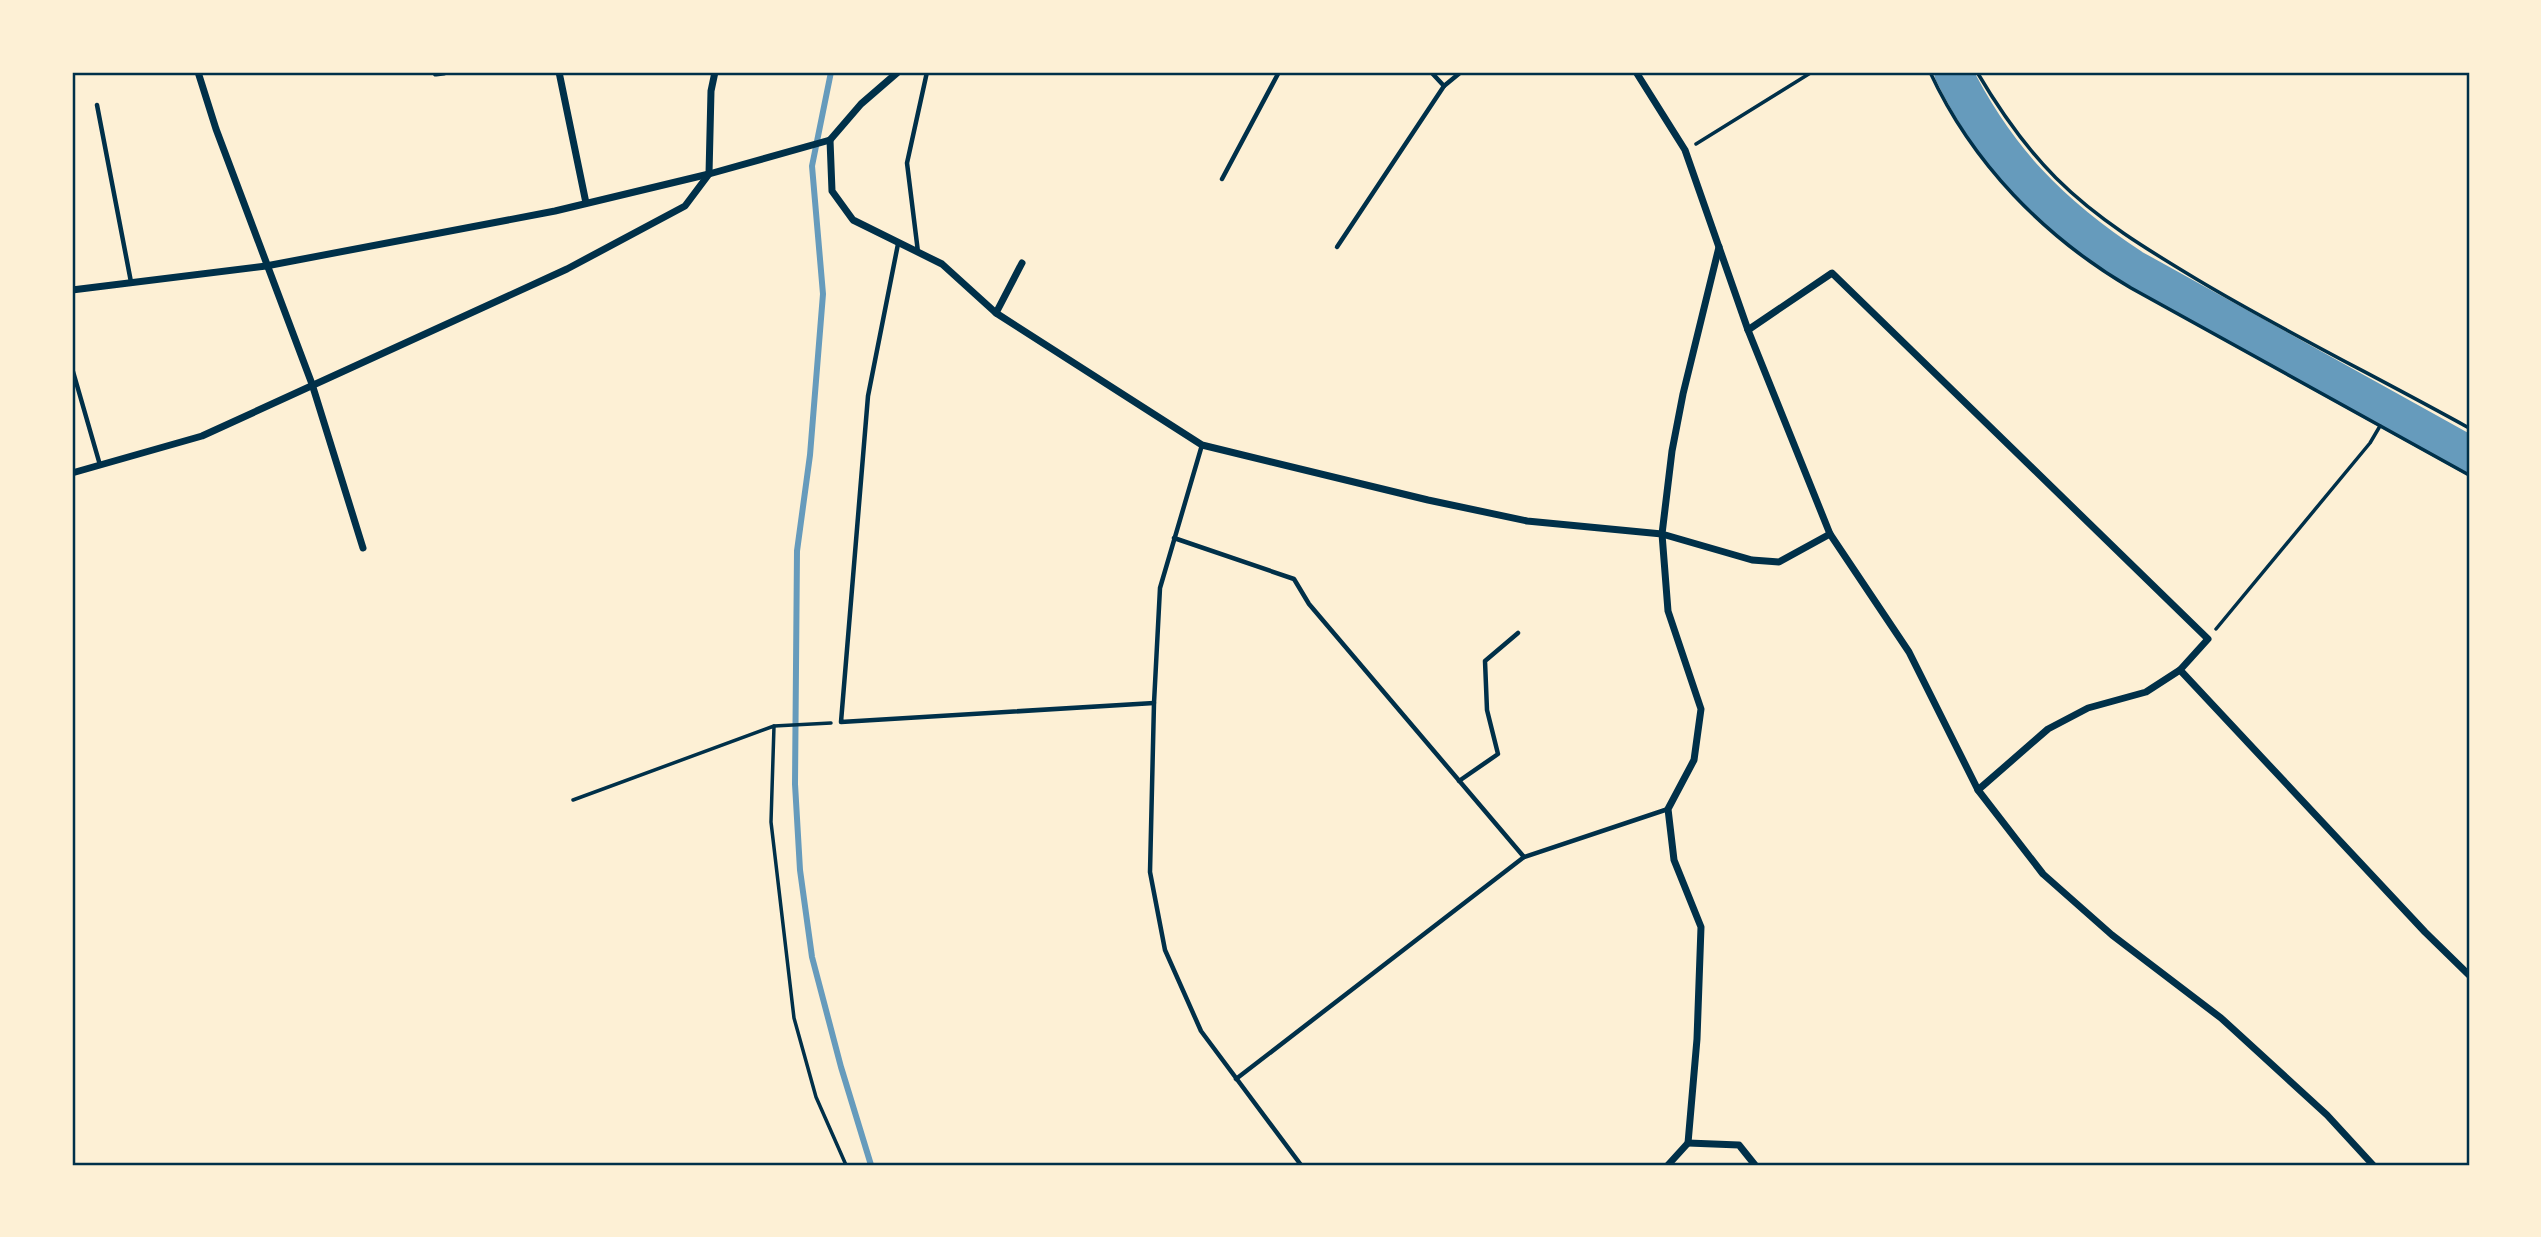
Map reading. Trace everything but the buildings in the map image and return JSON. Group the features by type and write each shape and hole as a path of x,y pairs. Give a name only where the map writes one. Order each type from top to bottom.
{"street":[{"path":"198,72 216,129 312,384 363,548"},
{"path":"559,72 586,203"},
{"path":"72,473 202,436 567,269 685,206 709,174 715,72"},
{"path":"72,290 267,266 586,203 709,174 829,140 861,104 898,72"},
{"path":"1636,72 1685,150 1748,330 1830,534 1909,652 1978,790 2043,874 2112,935 2221,1018 2327,1115 2374,1165"},
{"path":"829,140 832,191 853,220 942,264 996,313 1202,445 1527,521 1662,534 1752,560 1779,562 1830,534"},
{"path":"1668,1165 1688,1143 1697,1039 1701,927 1674,859 1668,809 1694,760 1701,709 1668,611 1662,534 1672,451 1683,394 1720,244"},
{"path":"996,313 1022,263"},
{"path":"1748,330 1832,273 2208,639 2180,670 2146,692 2088,708 2048,729 1978,790"},
{"path":"2180,670 2425,932 2469,975"},
{"path":"1688,1143 1740,1144 1755,1165"}],"lane":[{"path":"918,253 907,163 927,72"},
{"path":"1222,179 1279,72"},
{"path":"1431,72 1444,86"},
{"path":"1337,247 1444,86 1461,72"},
{"path":"97,105 131,282"},
{"path":"898,244 868,396 841,722 1154,703"},
{"path":"72,368 100,465"},
{"path":"1202,445 1160,588 1150,872 1165,950 1201,1031 1301,1165"},
{"path":"1174,538 1294,579 1309,604 1524,857"},
{"path":"1459,781 1498,754 1487,710 1485,661 1518,634"},
{"path":"1236,1079 1524,857 1668,809"}],"path":[{"path":"1685,150 1812,72"},
{"path":"1930,72 1954,117 2000,180 2030,213 2092,263 2141,294 2469,475"},
{"path":"1977,72 2024,144 2057,180 2131,240 2264,319 2469,428"},
{"path":"2208,639 2370,443 2380,425"},
{"path":"573,800 774,726 841,722"},
{"path":"774,726 771,822 794,1018 816,1097 846,1165"}],"waterway":[{"path":"831,72 812,166 823,294 810,455 797,551 795,784 800,870 812,957 841,1067 871,1165"},
{"path":"1953,72 1988,132 2028,183 2051,206 2103,248 2132,268 2469,455"}]}
